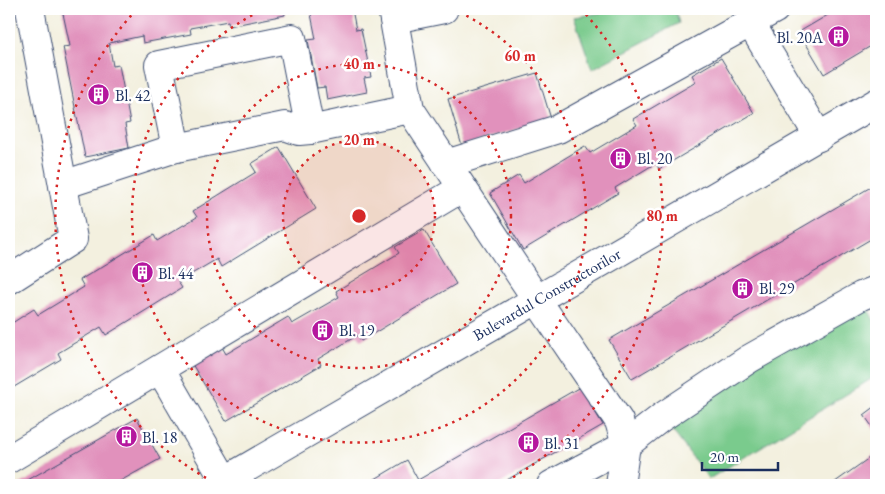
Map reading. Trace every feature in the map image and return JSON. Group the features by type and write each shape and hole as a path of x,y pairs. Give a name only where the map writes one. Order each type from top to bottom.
{"street":[{"path":"9,280 74,240 30,9"},
{"path":"444,9 393,14 410,109 620,421 626,445 620,485"},
{"path":"446,164 558,129 775,9"},
{"path":"750,22 818,137"},
{"path":"176,148 159,65 292,38 310,130"},
{"name":"Bulevardul Constructorilor","path":"221,483 876,104"},
{"path":"63,185 176,148 285,126 299,131 310,130 410,109"},
{"path":"9,459 462,188"},
{"path":"551,485 626,445 749,359 861,296 876,290"},
{"path":"160,369 221,483"}],"green space":[{"path":"626,9 675,9 679,23 592,69 574,17"},
{"path":"861,296 876,324 876,376 709,479 662,417"}],"building":[{"name":"Bl. 42","path":"62,9 284,9 285,15 229,26 228,21 190,28 191,34 143,43 142,36 109,43 113,66 119,65 130,123 125,124 129,148 85,157 63,47 70,46"},
{"path":"310,9 352,9 356,30 361,29 371,77 364,78 367,92 327,100 325,87 317,88 308,40 316,39"},
{"name":"Bl. 20A","path":"838,9 876,9 876,43 824,74 799,32"},
{"name":"Bl. 20","path":"721,58 754,113 659,169 656,163 615,188 618,193 523,250 490,193 519,175 524,183 585,146 590,153 637,125 633,119 696,82 692,75"},
{"path":"537,73 551,119 462,146 448,99"},
{"name":"Bl. 44","path":"279,147 316,209 221,267 217,259 178,282 182,288 106,335 101,327 58,353 61,359 9,390 9,325 34,309 38,315 84,287 80,280 154,235 157,241 197,217 193,211 256,172 251,164"},
{"name":"Bl. 29","path":"876,184 876,236 632,379 609,340"},
{"name":"Bl. 19","path":"424,230 456,284 361,341 358,335 318,359 321,365 226,421 192,364 222,347 226,354 288,317 292,324 339,297 336,291 399,253 395,247"},
{"name":"Bl. 31","path":"580,387 603,425 498,485 365,485 407,460 418,480"},
{"path":"876,406 876,432 864,415"},
{"name":"Bl. 18","path":"137,418 160,459 113,485 19,485"},
{"path":"876,453 876,485 831,485"}],"place":[{"name":"Bl. 20A","path":"839,37"},
{"name":"Bl. 42","path":"99,95"},
{"name":"Bl. 20","path":"621,158"},
{"name":"Bl. 44","path":"142,273"},
{"name":"Bl. 29","path":"743,288"},
{"name":"Bl. 19","path":"323,330"},
{"name":"Bl. 18","path":"126,437"},
{"name":"Bl. 31","path":"528,443"}]}
